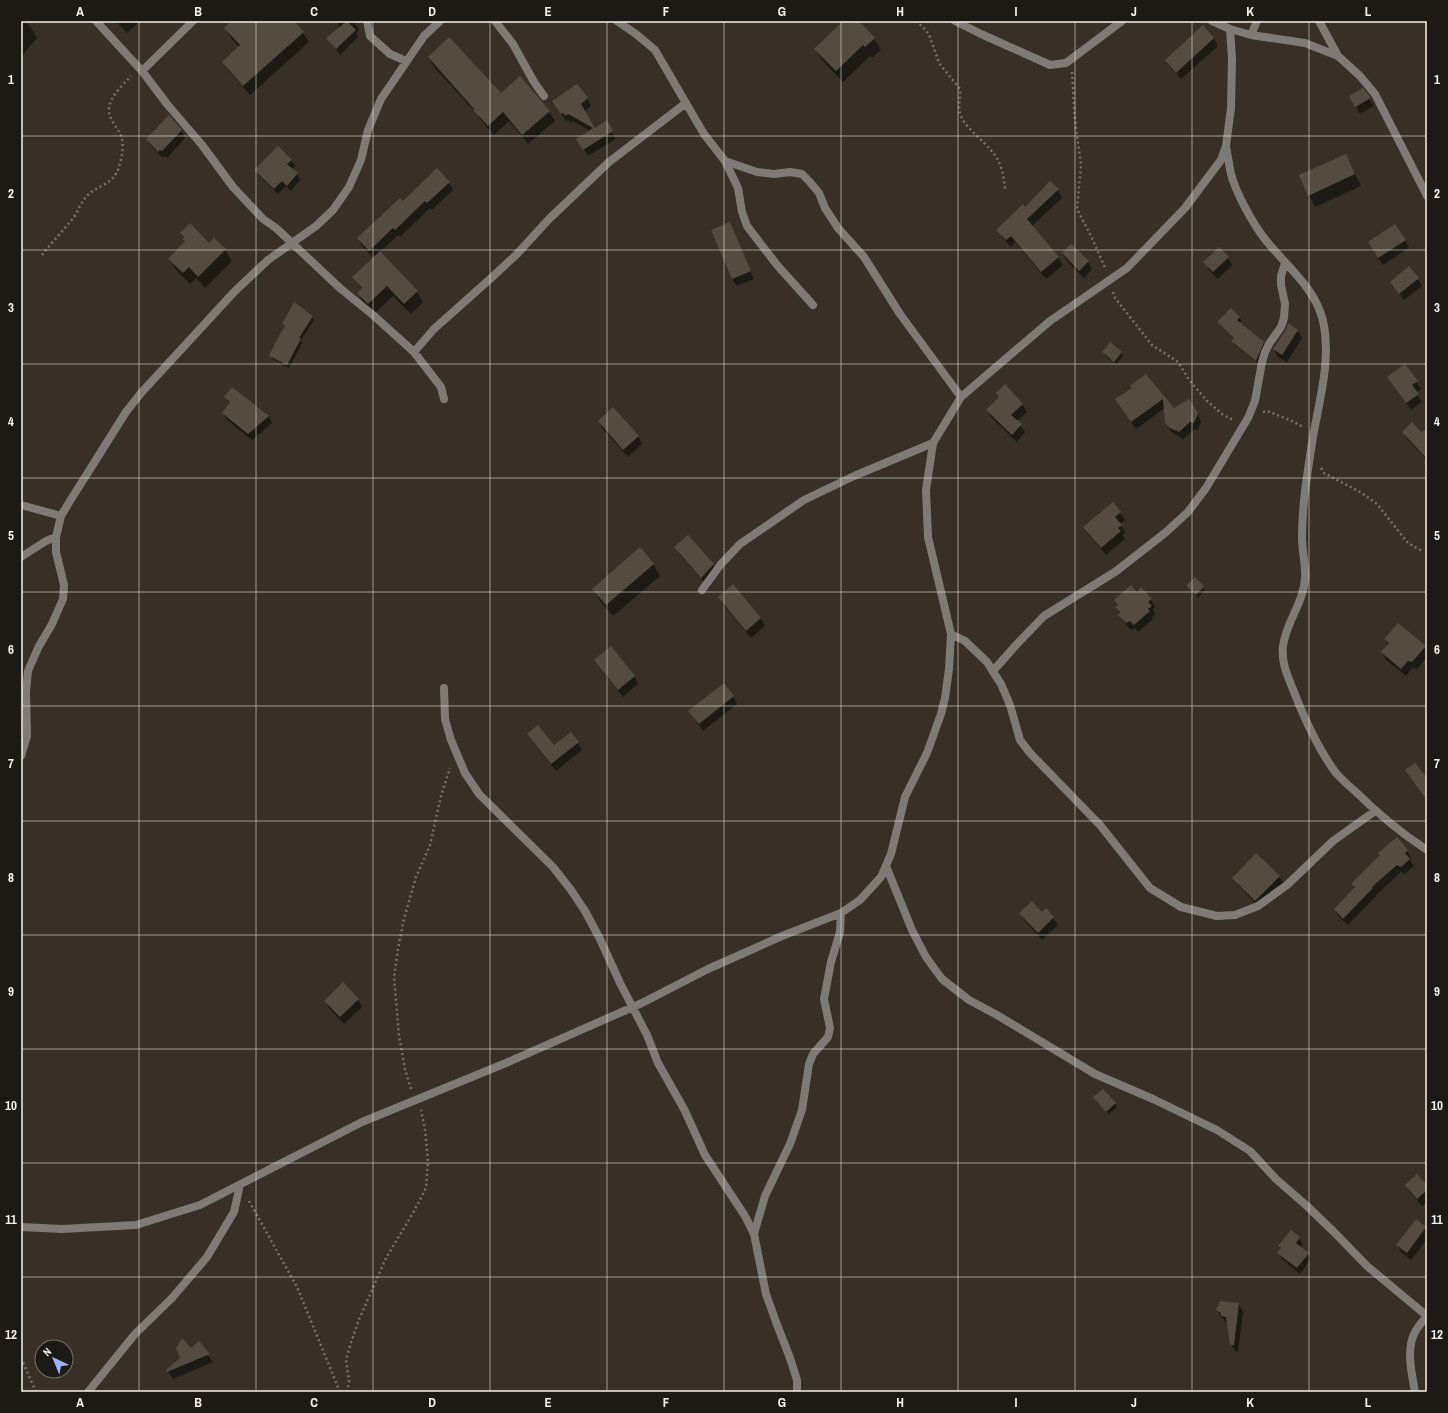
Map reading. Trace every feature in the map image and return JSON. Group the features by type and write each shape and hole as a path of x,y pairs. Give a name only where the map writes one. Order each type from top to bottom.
{"street":[{"path":"96,21 141,70 167,104 202,145 233,188 263,219 276,228 291,244 341,289 373,315 414,352 441,387 444,399"},
{"path":"141,70 192,21"},
{"path":"367,21 370,36 390,54 406,61"},
{"path":"21,756 26,736 26,691 28,671 63,599 64,585 56,552 56,537 61,516 126,412 141,393 235,291 268,260 316,226 333,210 349,187 361,160 368,130 381,99 424,36 440,21"},
{"path":"496,21 513,44 534,82 544,96"},
{"path":"617,21 655,50 704,134 725,161 738,188 742,212 747,226 777,265 813,305"},
{"path":"955,21 1050,65 1066,63 1122,21"},
{"path":"1212,21 1230,29 1250,35 1305,43 1338,56"},
{"path":"1250,35 1257,21"},
{"path":"1319,21 1338,56 1360,76 1375,94 1427,196"},
{"path":"21,1227 62,1228 136,1225 200,1205 362,1122 506,1063 633,1007 708,969 782,936 841,913 860,900 881,877 891,854 905,797 927,753 941,714 949,669 951,634 928,537 926,490 934,443 961,397 1050,321 1127,268 1185,208 1221,160 1226,146 1231,108 1232,59 1230,29"},
{"path":"414,352 434,328 517,254 549,219 608,162 686,103"},
{"path":"1226,146 1232,176 1246,209 1262,236 1302,280 1314,299 1323,321 1326,344 1324,368 1305,488 1302,540 1305,577 1303,592 1286,634 1283,647 1283,664 1296,698 1316,742 1337,773 1375,811 1406,836 1427,850"},
{"path":"725,161 757,172 774,174 790,172 802,174 819,193 825,208 838,228 864,257 900,314 961,397"},
{"path":"993,671 1044,616 1115,572 1166,534 1188,512 1206,488 1249,414 1255,401 1265,352 1281,328 1284,318 1285,304 1281,285 1281,276 1285,263"},
{"path":"702,590 721,564 740,544 804,500 854,476 934,443"},
{"path":"21,505 61,516"},
{"path":"21,557 46,541 56,537"},
{"path":"951,634 965,641 987,662 993,671 1001,684 1010,706 1020,740 1030,753 1100,825 1150,888 1181,907 1217,916 1236,915 1258,906 1287,885 1334,841 1375,811"},
{"path":"444,688 445,719 465,773 479,794 497,814 553,866 571,890 600,939 658,1063 684,1109 705,1155 745,1216 754,1234 766,1294 797,1380 797,1392"},
{"path":"886,866 912,930 926,957 942,979 969,1000 998,1015 1095,1074 1153,1099 1217,1130 1250,1151 1276,1179 1307,1206 1367,1266 1427,1316 1414,1334 1410,1352 1411,1371 1416,1392"},
{"path":"754,1234 765,1196 790,1144 802,1110 813,1054 828,1037 830,1028 824,999 831,962 840,932 841,913"},
{"path":"88,1392 135,1334 172,1298 207,1257 234,1212 240,1185"}],"path":[{"path":"916,21 926,30 930,37 938,63 960,89 959,110 964,122 999,159 1004,172 1005,189"},
{"path":"1074,58 1072,65 1072,86 1081,165 1077,209 1110,279 1115,298 1152,346 1178,362 1190,381 1207,401 1222,414 1238,422 1249,414 1267,411 1292,421 1306,429 1312,442"},
{"path":"42,254 74,217 84,198 90,192 107,184 114,178 121,162 122,139 111,118 109,109 115,94 141,70"},
{"path":"1317,463 1324,473 1362,493 1377,504 1408,543 1422,551"},
{"path":"348,1392 349,1380 346,1360 358,1322 386,1258 426,1188 428,1161 425,1130 417,1100 404,1063 399,1036 394,977 404,919 416,877 430,845 441,796 455,749"},
{"path":"240,1185 297,1287 340,1392"},
{"path":"21,1358 36,1392"}],"building":[{"path":"232,21 294,21 304,32 243,86 222,62 240,45 224,28"},
{"path":"347,21 356,30 336,49 326,38"},
{"path":"843,21 859,21 875,38 865,47 863,45 836,71 814,49"},
{"path":"1203,25 1214,38 1176,73 1165,60"},
{"path":"449,37 501,93 520,76 550,111 522,135 503,112 488,126 428,57"},
{"path":"577,84 588,98 581,104 595,128 607,120 613,131 583,150 576,139 593,128 568,114 566,116 563,113 561,114 552,101"},
{"path":"1363,88 1371,98 1355,107 1349,96"},
{"path":"169,115 182,130 162,151 160,150 158,152 146,139"},
{"path":"278,146 292,160 287,164 298,173 287,186 282,181 274,189 254,170"},
{"path":"1346,154 1355,174 1308,196 1299,175"},
{"path":"437,168 450,182 427,203 425,201 395,230 393,228 369,251 357,238 400,198 403,201"},
{"path":"1050,181 1059,189 1027,219 1059,257 1041,272 1011,236 1006,240 996,230 1023,204 1025,207"},
{"path":"730,222 751,271 732,279 711,230"},
{"path":"190,223 209,243 214,238 226,249 198,277 189,267 183,273 168,259 185,241 182,239 184,237 180,233"},
{"path":"1395,224 1406,240 1378,258 1368,242"},
{"path":"1071,244 1089,261 1079,271 1062,253"},
{"path":"1219,247 1229,257 1213,272 1203,262"},
{"path":"380,251 418,291 404,304 387,286 368,304 357,293 362,288 352,277"},
{"path":"1409,266 1419,278 1399,294 1390,282"},
{"path":"294,302 313,316 299,338 301,339 287,365 269,356 285,326 282,324"},
{"path":"1231,308 1240,317 1237,320 1264,342 1256,361 1231,341 1234,338 1217,322"},
{"path":"1288,323 1298,330 1282,355 1273,349 1286,330"},
{"path":"1110,342 1122,352 1114,362 1102,352"},
{"path":"1405,364 1418,381 1412,385 1419,394 1406,403 1387,377"},
{"path":"1146,374 1174,408 1189,399 1198,413 1194,423 1190,422 1179,432 1170,428 1165,423 1163,399 1131,422 1115,399 1132,388 1130,386"},
{"path":"1005,384 1023,404 1011,415 1022,424 1012,435 986,410 999,397 996,393"},
{"path":"232,387 269,416 248,434 222,413 230,402 224,397"},
{"path":"613,407 639,436 623,450 598,421"},
{"path":"1412,422 1421,432 1427,429 1427,459 1402,432"},
{"path":"1113,502 1121,512 1115,517 1122,525 1118,528 1121,531 1101,548 1083,527"},
{"path":"688,535 714,564 701,578 674,547"},
{"path":"640,547 654,564 606,605 592,589"},
{"path":"1195,577 1204,586 1196,595 1186,586"},
{"path":"733,584 761,618 746,631 718,597"},
{"path":"1131,585 1137,592 1141,587 1152,599 1148,602 1152,606 1148,609 1150,611 1134,625 1130,621 1126,623 1118,615 1120,612 1115,607 1118,605 1114,600"},
{"path":"1398,623 1426,646 1412,662 1408,661 1401,669 1381,652 1389,643 1384,639"},
{"path":"611,646 635,676 618,690 594,660"},
{"path":"724,683 734,696 699,724 688,711"},
{"path":"538,725 554,745 571,732 579,742 551,764 527,734"},
{"path":"1415,763 1427,778 1427,800 1405,770"},
{"path":"1397,837 1408,850 1405,853 1410,859 1401,867 1397,865 1372,887 1373,888 1343,919 1334,909 1355,887 1351,884 1380,855 1378,853"},
{"path":"1256,853 1280,876 1255,901 1232,878"},
{"path":"1032,901 1042,912 1046,908 1054,917 1038,933 1019,913"},
{"path":"343,982 359,999 340,1017 324,1001"},
{"path":"1103,1089 1116,1103 1106,1112 1093,1097"},
{"path":"1417,1174 1427,1185 1427,1190 1417,1199 1405,1185"},
{"path":"1416,1219 1426,1227 1407,1253 1396,1245"},
{"path":"1291,1230 1300,1237 1296,1243 1309,1253 1297,1268 1277,1253 1281,1248 1278,1246"},
{"path":"1220,1301 1239,1303 1234,1345 1230,1345 1226,1317 1221,1316 1221,1313 1216,1310"},
{"path":"182,1338 191,1348 199,1341 210,1354 167,1372 166,1370 180,1358 176,1348"}]}
